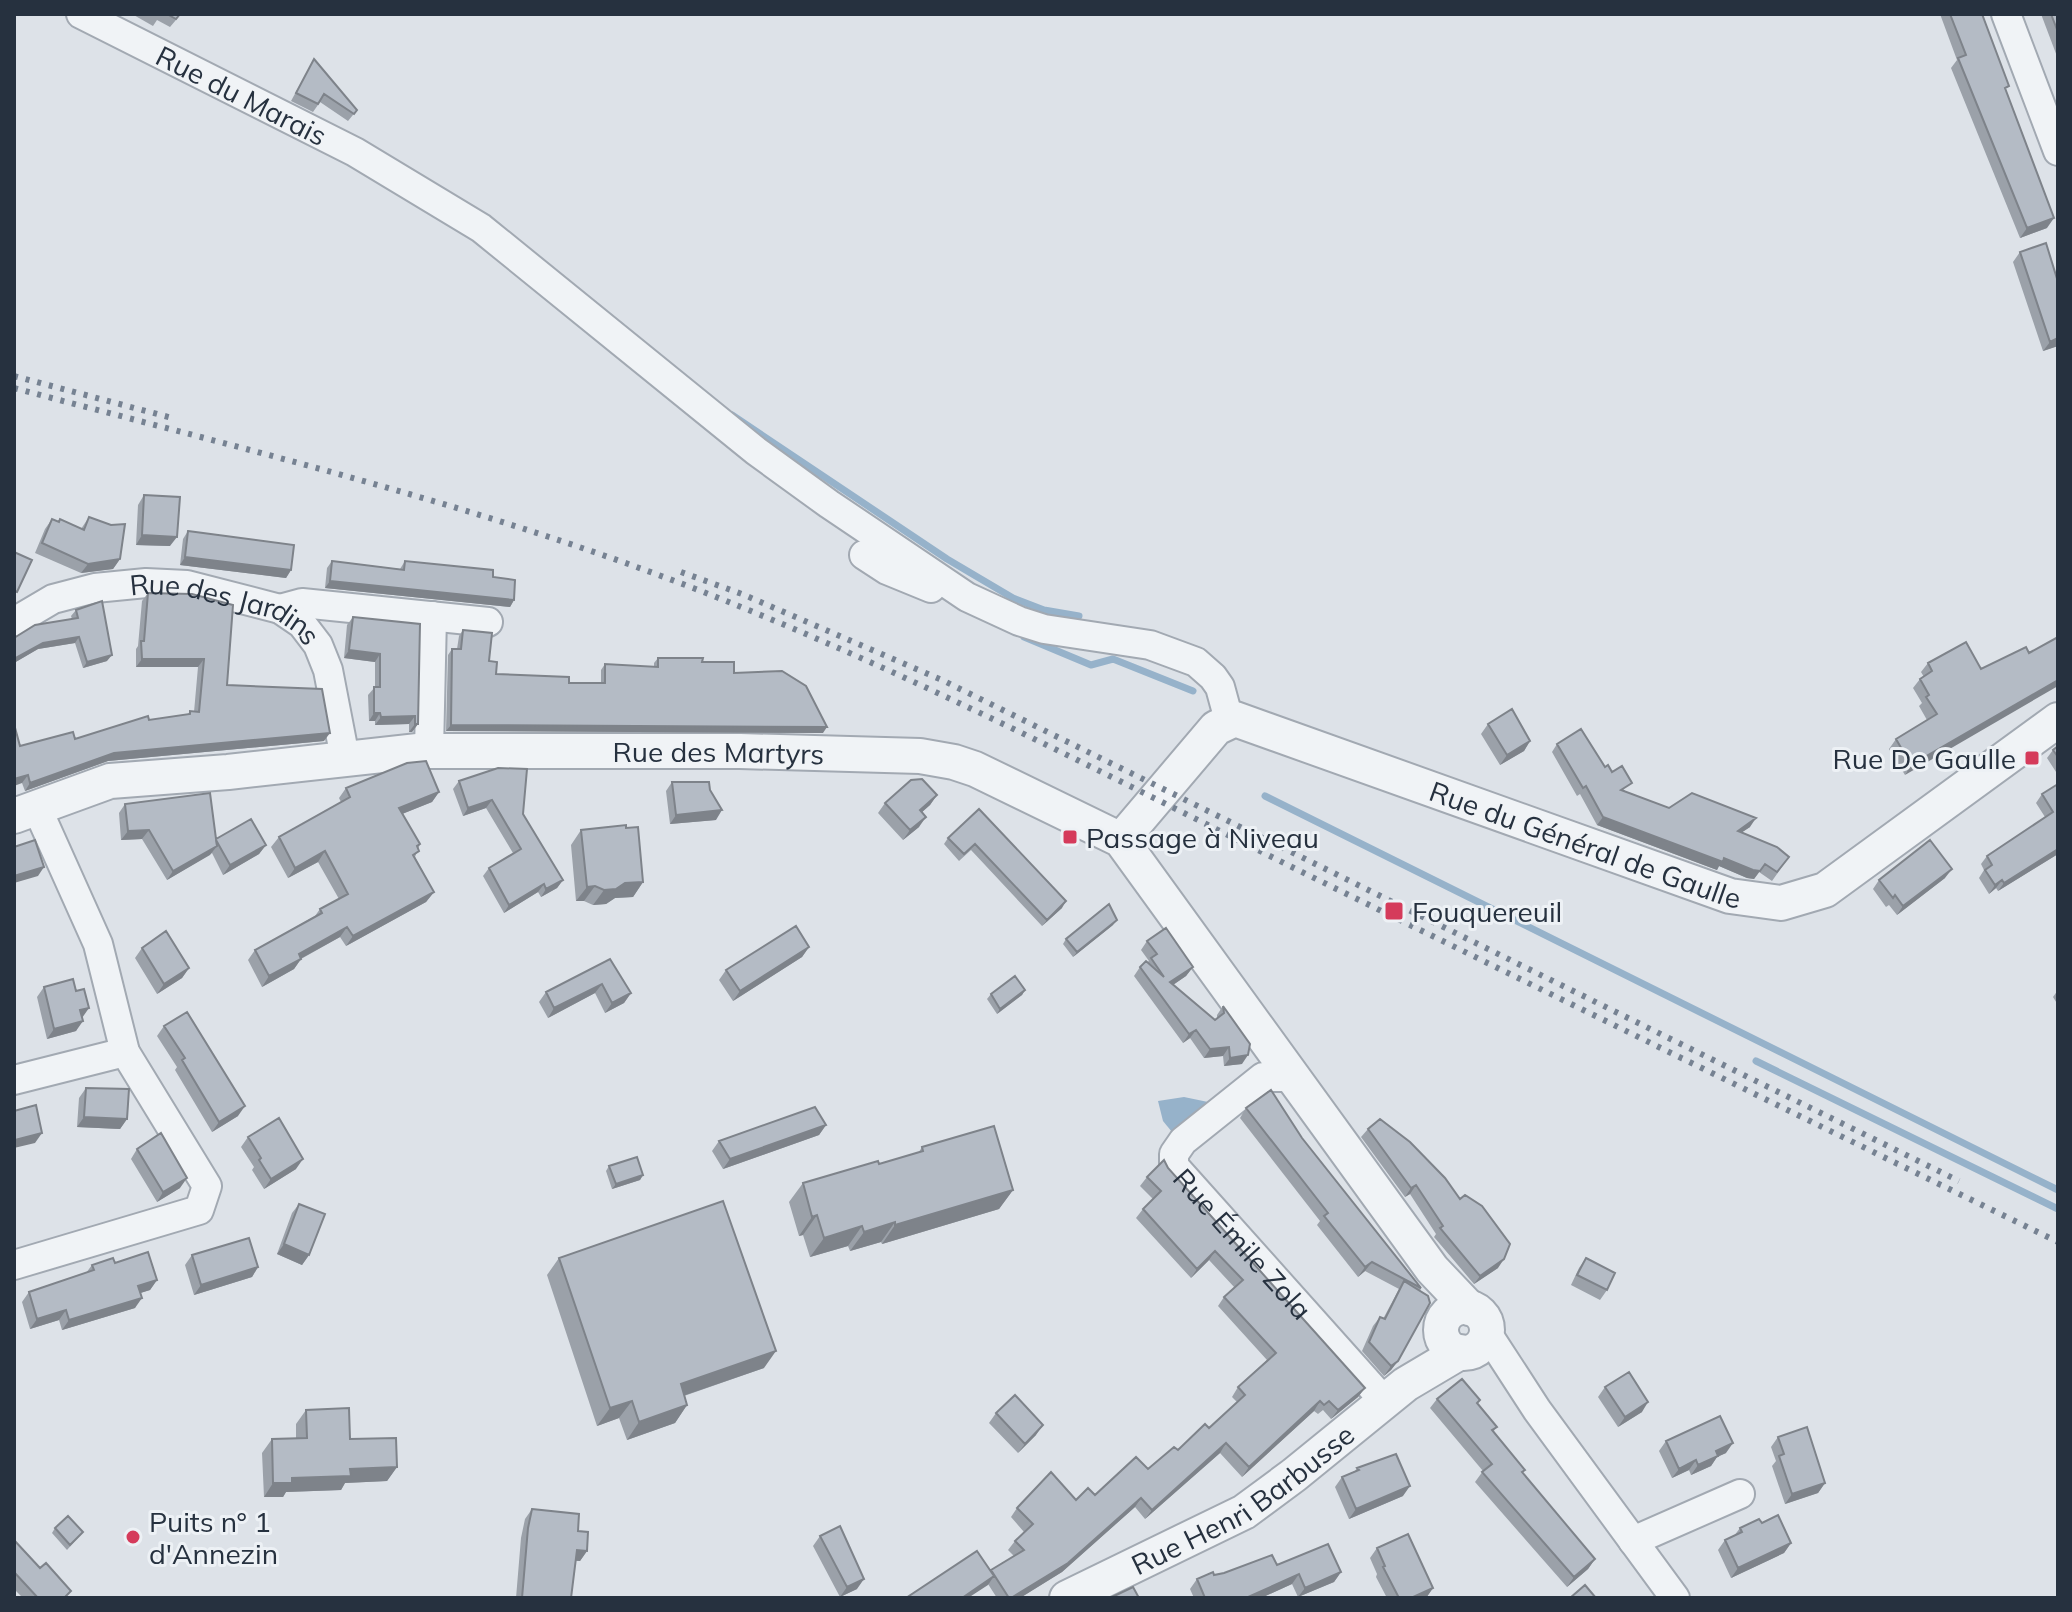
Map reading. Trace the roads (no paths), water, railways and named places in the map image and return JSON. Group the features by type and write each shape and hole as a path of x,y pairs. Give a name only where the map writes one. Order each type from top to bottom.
{"street":[{"name":"Rue du Marais","path":"81,14 355,152 481,228 648,365 829,504 908,559 984,605"},
{"path":"2006,14 2058,151"},
{"path":"864,555 887,570 913,581 1044,629 1150,645 1180,654 1196,662 1213,677 1220,687 1229,720 1216,728 1121,840"},
{"name":"Rue des Jardins","path":"14,622 53,599 95,588 146,583 187,585 280,609 302,624 318,645 328,670 345,758"},
{"path":"280,609 302,603 488,622"},
{"path":"429,751 432,616"},
{"name":"Rue du Général de Gaulle","path":"1229,720 1240,719 1730,896 1781,903 1825,890 2058,720"},
{"name":"Rue des Martyrs","path":"26,812 110,781 429,751 740,751 933,757 975,769 1121,840 1293,1077"},
{"path":"14,1265 199,1210 207,1186 125,1052 98,944 26,812"},
{"path":"14,1080 125,1052"},
{"name":"Rue Émile Zola","path":"1293,1077 1263,1077 1183,1141 1174,1154 1174,1166 1396,1393"},
{"path":"1293,1077 1432,1269 1463,1331 1519,1385 1675,1598"},
{"name":"Rue Henri Barbusse","path":"1067,1598 1244,1512 1396,1393 1427,1357 1463,1331"},
{"path":"1633,1541 1740,1494"}],"water":[{"path":"1184,1097 1208,1102 1205,1108 1172,1132 1163,1121 1158,1101"}],"waterway":[{"path":"732,415 947,559 1013,598 1044,610 1079,616"},
{"path":"1024,637 1091,665 1113,659 1193,691"},
{"path":"1265,796 2058,1190"},
{"path":"1756,1061 2058,1209"}],"railway":[{"path":"14,376 176,419"},
{"path":"14,388 381,486 563,541 813,637 1026,735 2058,1242"},
{"path":"681,572 742,594 942,680 1959,1181"}],"place":[{"name":"Rue De Gaulle","path":"2032,758"},
{"name":"Passage à Niveau","path":"1070,837"},
{"name":"Fouquereuil","path":"1394,911"},
{"name":"Puits n° 1 d'Annezin","path":"133,1537"}]}
